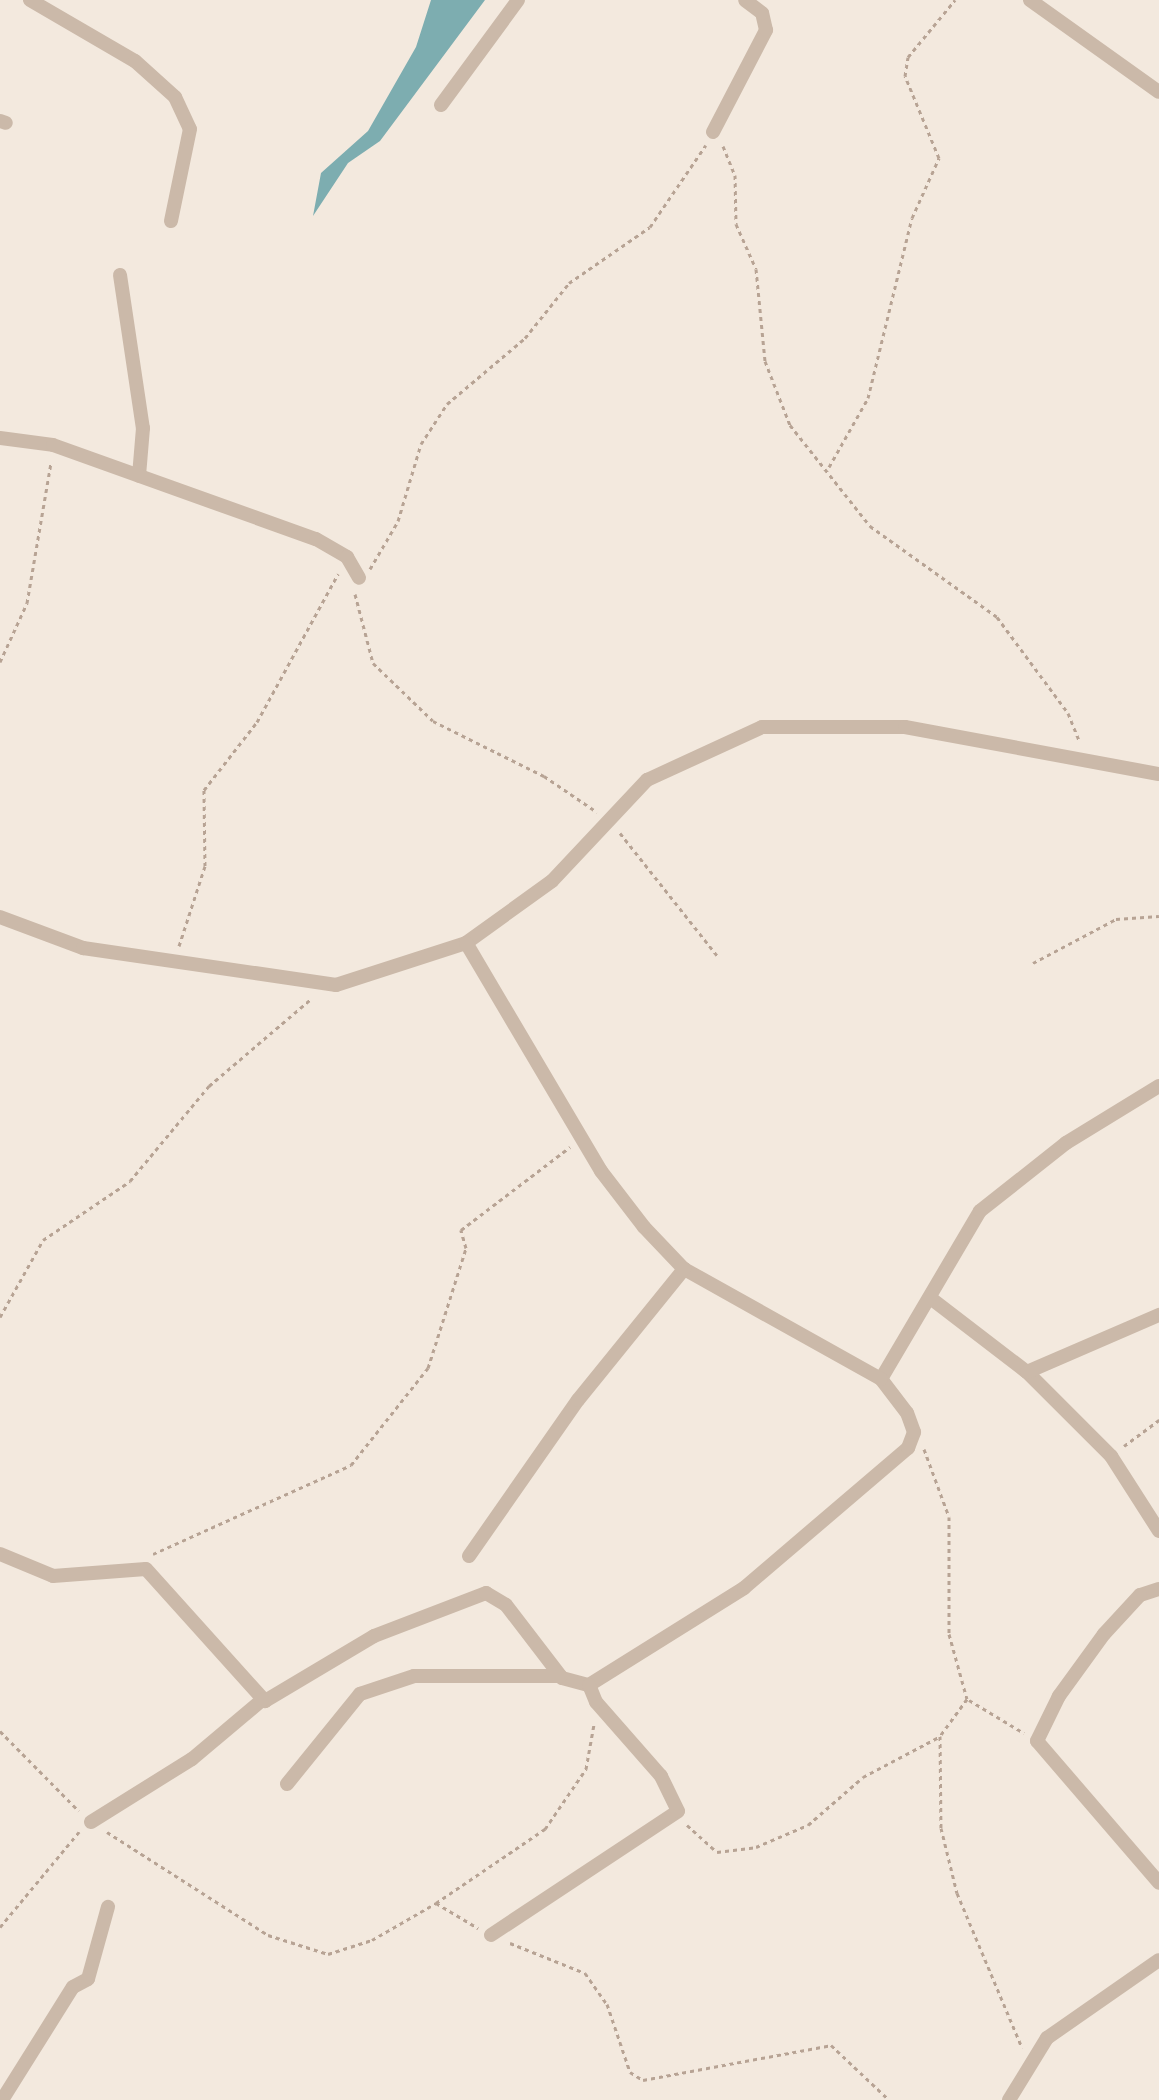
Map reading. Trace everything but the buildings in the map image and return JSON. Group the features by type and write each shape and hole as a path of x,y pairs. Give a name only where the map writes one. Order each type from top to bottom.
{"street":[{"path":"30,0 135,61 175,97 190,129 171,221"},
{"path":"441,105 518,0"},
{"path":"713,132 766,30 762,13 745,0"},
{"path":"1030,0 1159,92"},
{"path":"120,275 143,428 139,476"},
{"path":"0,438 53,445 316,539 347,557 359,578"},
{"path":"0,917 83,948 171,964 336,985 466,943 552,881 647,780 762,727 905,727 1086,757 1159,774"},
{"path":"287,1784 362,1693 424,1676 560,1676 589,1685 744,1588 897,1463 914,1432 881,1379 684,1269 582,1138 466,943"},
{"path":"881,1379 933,1300 980,1211 1066,1143 1159,1086"},
{"path":"469,1556 578,1400 684,1269"},
{"path":"933,1300 1027,1372 1111,1456 1159,1531"},
{"path":"1027,1372 1159,1315"},
{"path":"0,1554 53,1576 138,1566 262,1700"},
{"path":"1159,1589 1140,1595 1104,1634 1037,1741 1159,1883"},
{"path":"91,1822 192,1759 262,1700 276,1699 374,1636 486,1593 506,1605 560,1676"},
{"path":"491,1935 677,1813 661,1776 596,1702 589,1685"},
{"path":"2,2100 73,1987 88,1979 108,1907"},
{"path":"1009,2100 1026,2063 1047,2038 1159,1960"}],"path":[{"path":"829,467 868,398 912,218 939,158 905,76 908,57 955,0"},
{"path":"719,958 608,820 544,776 444,728 386,678 370,655 354,589 359,578 384,551 421,444 447,404 525,338 569,283 650,227 713,132 735,175 736,224 756,269 775,397 870,526 997,617 1068,713 1086,757"},
{"path":"0,662 27,603 53,445"},
{"path":"171,964 205,866 204,790 257,722 347,557"},
{"path":"1033,963 1116,919 1159,916"},
{"path":"0,1317 43,1240 130,1181 229,1067 301,1004 336,985"},
{"path":"138,1566 168,1543 351,1465 428,1368 466,1248 461,1230 582,1138"},
{"path":"1111,1456 1159,1420"},
{"path":"914,1432 941,1484 949,1517 949,1634 967,1699 1037,1741"},
{"path":"677,1813 717,1852 756,1847 808,1825 863,1777 940,1736 967,1699"},
{"path":"0,1731 91,1822 297,1947 328,1954 372,1940 436,1903 545,1829 586,1769 596,1702"},
{"path":"940,1736 949,1866 1026,2063"},
{"path":"0,1927 91,1822"},
{"path":"436,1903 491,1935 585,1973 607,2004 630,2072 643,2080 831,2045 887,2098"}],"water":[{"path":"431,0 485,0 380,141 348,163 313,216 321,173 368,131 416,47"}]}
